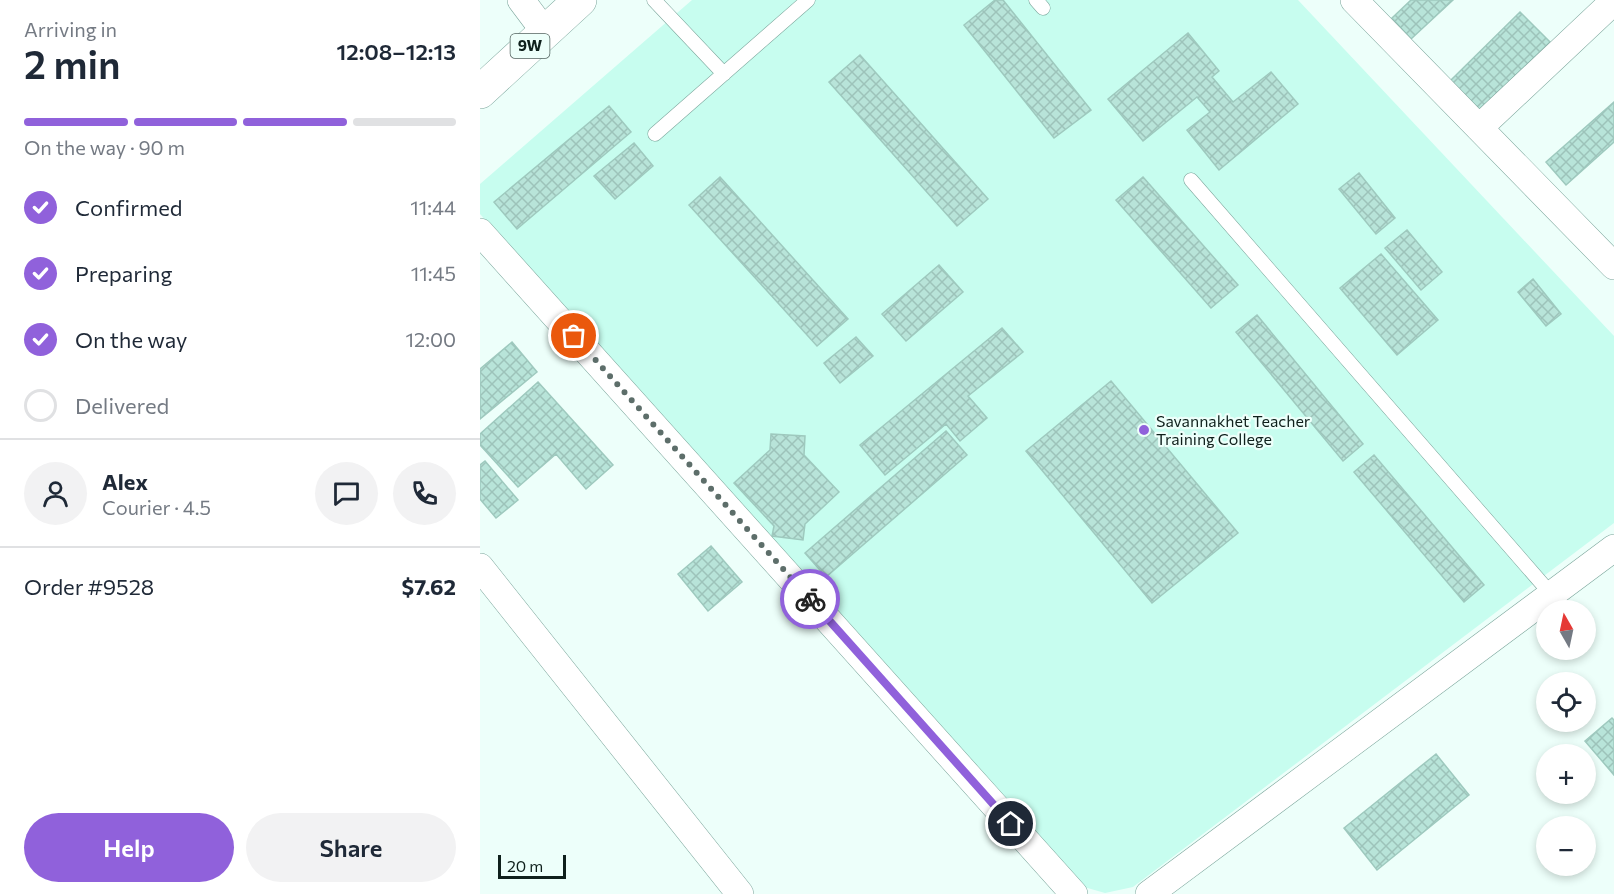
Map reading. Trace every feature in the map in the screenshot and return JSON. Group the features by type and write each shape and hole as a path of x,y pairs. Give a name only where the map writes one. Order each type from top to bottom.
{"highway":[{"name":"9W","path":"480,92 580,0"}],"street":[{"path":"521,0 546,32"},
{"path":"1354,0 1614,266"},
{"path":"1479,128 1614,1"},
{"path":"480,232 1074,894"},
{"path":"1149,894 1614,548"},
{"path":"480,567 740,894"}],"lane":[{"path":"654,0 724,74"},
{"path":"655,134 808,0"},
{"path":"1191,180 1551,594"}],"shaded area":[{"name":"Savannakhet Teacher Training College","path":"692,0 1298,0 1614,336 1614,523 1133,887 1105,893 1084,887 480,214 480,184"}],"building":[{"path":"995,0 1003,0 1091,110 1054,138 964,25"},
{"path":"1411,0 1453,0 1411,39 1392,18"},
{"path":"1520,12 1550,42 1479,111 1450,81"},
{"path":"1188,33 1219,71 1212,77 1233,102 1271,72 1298,104 1219,170 1187,130 1210,112 1197,97 1143,141 1108,99"},
{"path":"860,55 988,199 957,226 829,82"},
{"path":"1614,102 1614,142 1566,185 1546,162"},
{"path":"609,106 631,132 517,229 494,202"},
{"path":"634,143 653,166 615,199 594,176"},
{"path":"1359,173 1395,218 1376,234 1339,189"},
{"path":"720,177 848,319 817,346 689,205"},
{"path":"1143,177 1238,285 1211,308 1116,200"},
{"path":"1407,230 1442,272 1421,290 1385,248"},
{"path":"1381,254 1438,320 1397,355 1340,288"},
{"path":"939,265 963,292 906,341 882,314"},
{"path":"1533,279 1561,314 1546,326 1518,292"},
{"path":"1257,315 1363,444 1343,461 1236,332"},
{"path":"1002,328 1023,352 968,396 987,418 960,441 946,424 885,475 860,445"},
{"path":"856,337 873,356 840,383 824,363"},
{"path":"512,342 537,372 480,419 480,369"},
{"path":"1111,381 1238,533 1152,603 1026,451"},
{"path":"538,382 613,465 586,489 556,454 518,487 480,445 480,434"},
{"path":"946,431 967,455 826,577 805,553"},
{"path":"771,434 805,436 804,455 839,492 805,524 803,540 772,536 774,526 734,483 770,450"},
{"path":"1374,455 1484,585 1464,602 1354,472"},
{"path":"485,461 518,500 496,518 480,499 480,465"},
{"path":"711,546 742,582 708,611 678,574"},
{"path":"1612,718 1614,720 1614,775 1596,754 1596,744 1588,744 1585,741"},
{"path":"1436,754 1469,795 1377,870 1344,828"}],"way so far":[{"path":"574,336 810,599"}],"place":[{"name":"Savannakhet Teacher Training College","path":"1144,430"}],"route":[{"path":"810,599 1011,824"}]}
